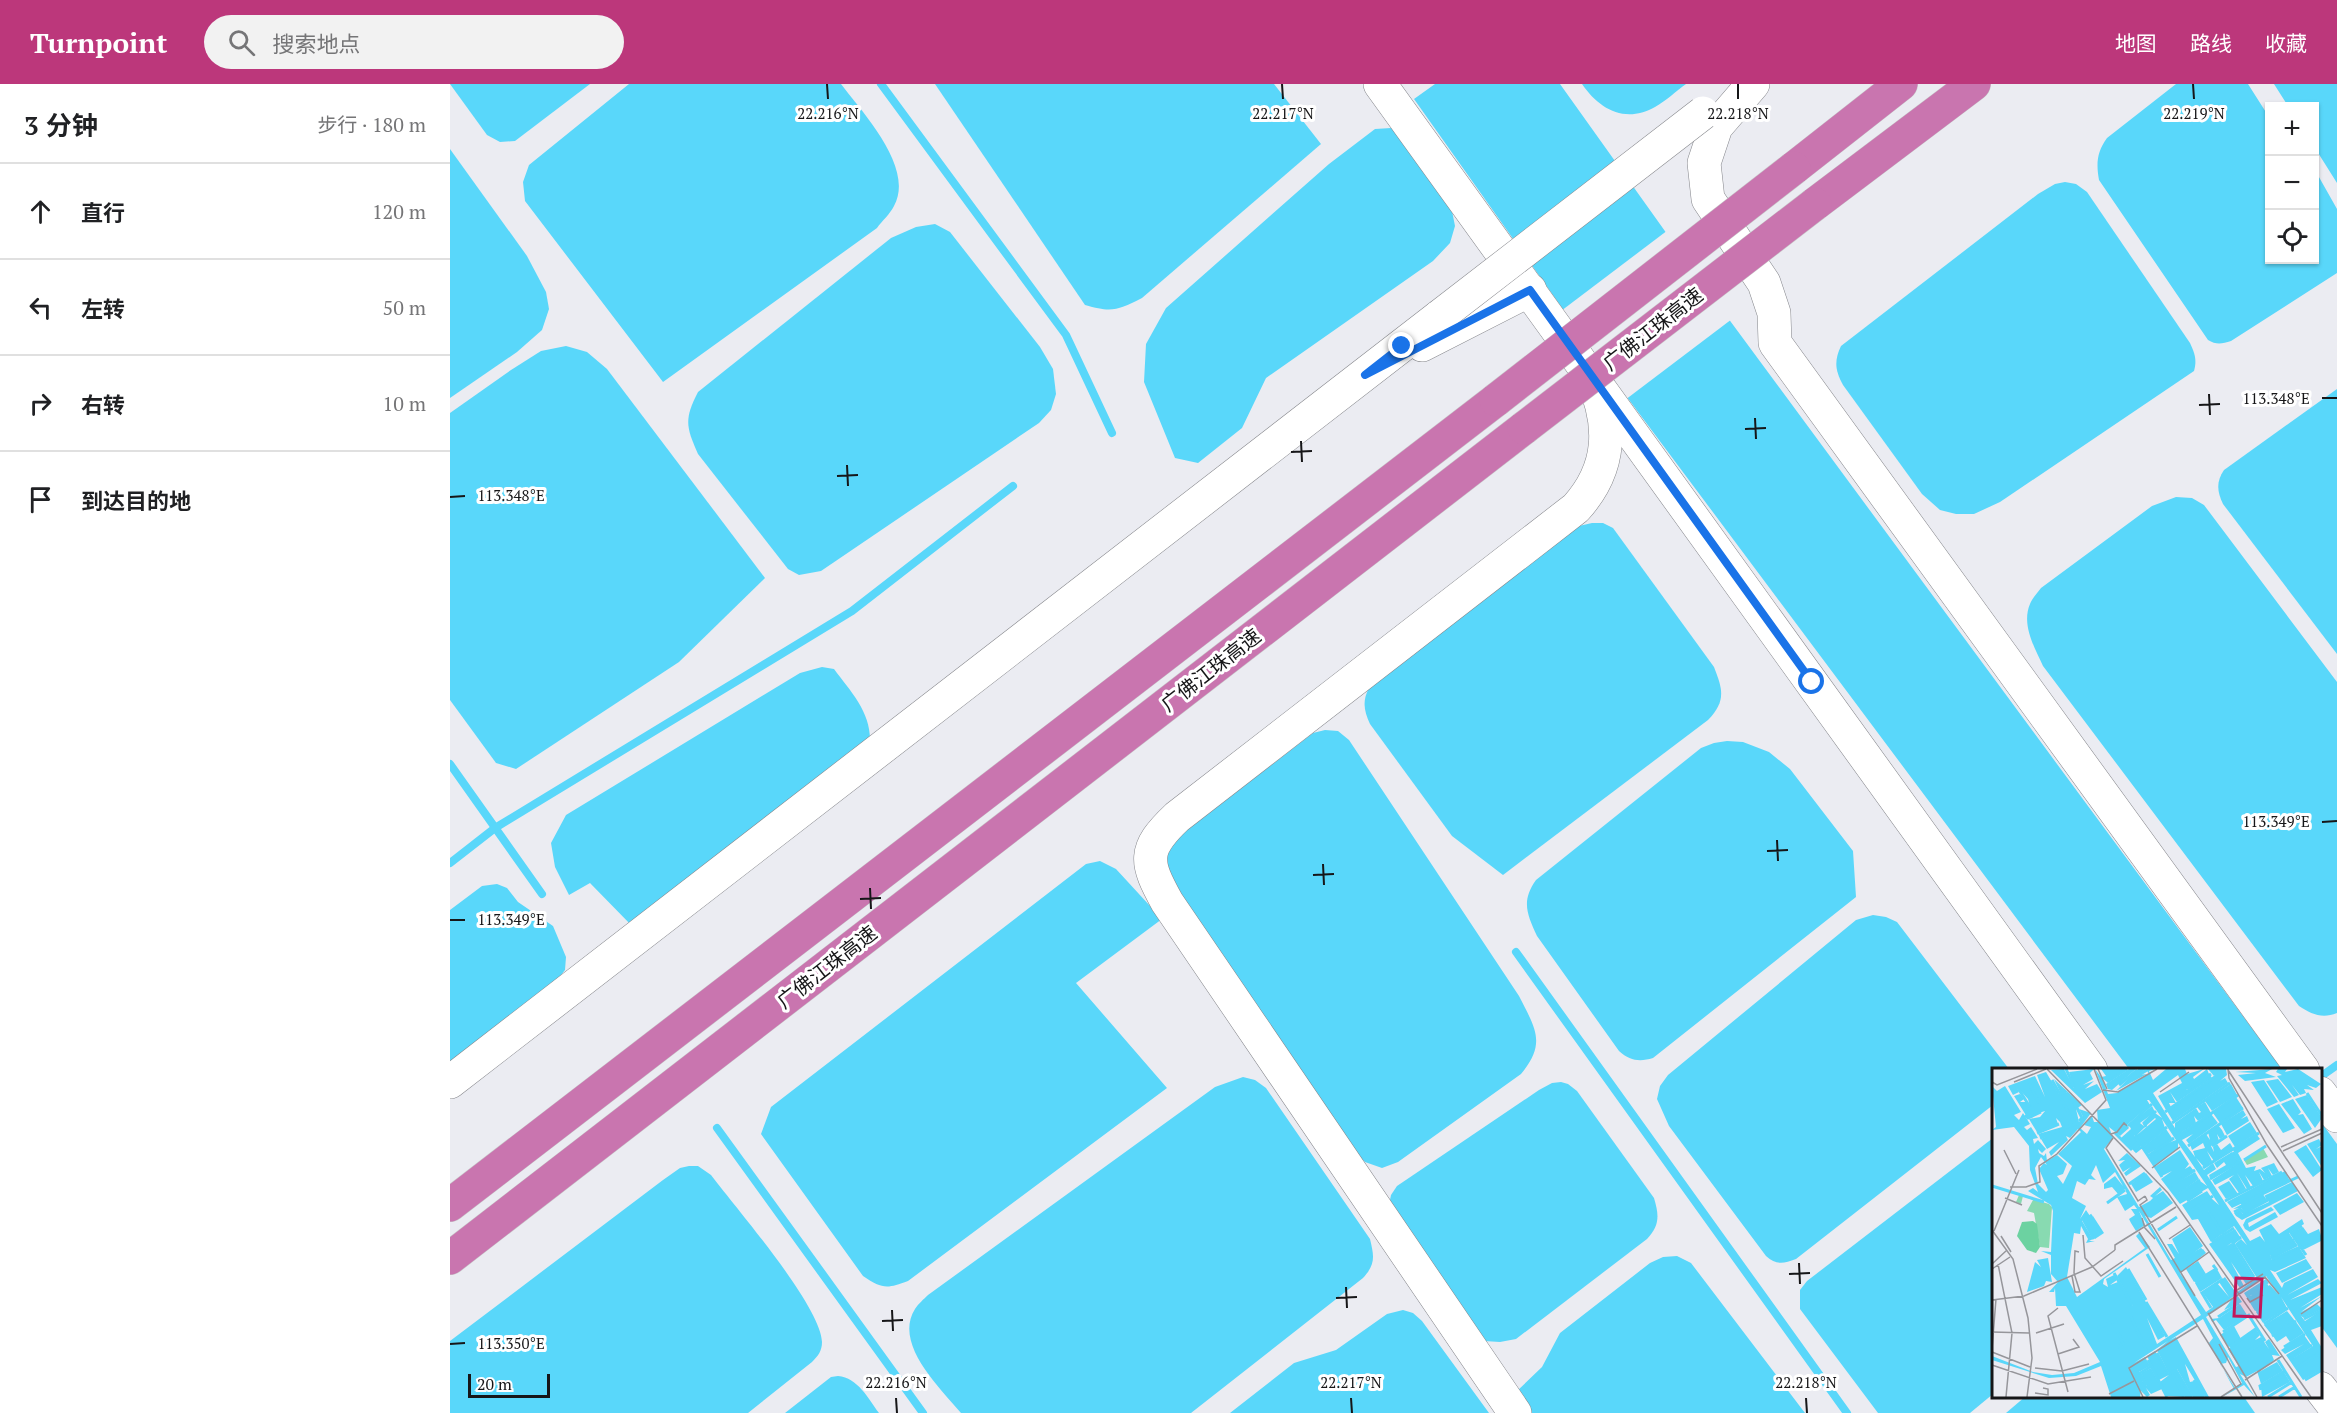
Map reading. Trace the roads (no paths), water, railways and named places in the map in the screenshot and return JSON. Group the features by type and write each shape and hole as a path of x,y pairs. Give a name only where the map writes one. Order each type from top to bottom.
{"highway":[{"name":"广佛江珠高速","path":"450,1205 1496,400 1901,84"},
{"name":"广佛江珠高速","path":"450,1258 1524,428 1974,84"}],"street":[{"path":"1380,84 2090,1068"},
{"path":"450,1082 1739,84"},
{"path":"1753,84 1716,127 1704,163 1708,199 1764,283 1774,313 1775,343 2302,1068"},
{"path":"1365,375 1530,290"},
{"path":"1515,1413 1167,902 1151,869 1150,856 1160,833 1177,817 1575,508 1588,494 1598,475 1605,453 1604,413 1599,393 1591,376"},
{"path":"2322,1096 2337,1116"},
{"path":"2322,1391 2337,1410"}],"water":[{"path":"450,84 590,84 515,141 500,142 487,135"},
{"path":"629,84 841,84 884,142 898,175 899,191 894,206 877,228 663,382 525,201 523,182 529,165"},
{"path":"935,84 1274,84 1321,144 1142,298 1121,308 1102,309 1085,305"},
{"path":"1435,84 1560,84 1697,276 2281,1068 2128,1068 1594,353 1414,99"},
{"path":"1582,84 1686,84 1655,107 1644,112 1623,114 1596,101"},
{"path":"2176,84 2248,84 2265,111 2265,264 2319,264 2319,177 2337,209 2337,273 2231,341 2216,343 2208,340 2099,180 2098,158 2107,138"},
{"path":"2274,84 2337,84 2337,183 2319,154 2319,102 2285,102"},
{"path":"1391,128 1404,135 1450,201 1455,226 1450,243 1433,261 1266,378 1242,428 1198,463 1175,458 1144,382 1146,344 1166,308 1329,164 1375,129"},
{"path":"450,149 527,256 546,292 549,309 542,330 517,352 450,398"},
{"path":"2065,182 2076,184 2087,192 2190,343 2195,357 2194,371 2000,502 1974,514 1956,514 1940,510 1922,494 1843,385 1836,366 1839,351 1841,346 2038,194 2055,184"},
{"path":"935,224 950,232 1040,347 1053,369 1056,394 1051,410 1039,423 821,571 799,575 788,569 698,454 688,423 693,401 698,392 891,238 916,227"},
{"path":"566,346 587,352 607,369 765,578 679,662 516,769 496,763 450,700 450,413 541,351"},
{"path":"2337,389 2337,654 2223,504 2218,487 2224,470"},
{"path":"2176,497 2192,498 2204,505 2337,682 2337,1013 2332,1015 2317,1015 2299,1006 2043,666 2030,636 2028,612 2031,602 2041,588 2152,506"},
{"path":"1603,523 1613,528 1714,667 1721,689 1720,701 1708,720 1503,875 1452,836 1370,724 1365,710 1365,697 1369,688 1579,526"},
{"path":"822,667 834,669 859,703 867,721 870,742 633,927 590,883 569,895 555,867 551,843 566,815 800,673"},
{"path":"1325,730 1338,731 1349,740 1519,996 1536,1035 1534,1053 1521,1074 1398,1162 1382,1168 1365,1162 1348,1145 1173,886 1168,862 1168,851 1174,840 1313,733"},
{"path":"1727,741 1743,742 1769,752 1790,769 1853,851 1856,897 1653,1058 1631,1059 1619,1051 1537,936 1528,914 1528,895 1536,880 1701,748"},
{"path":"1100,861 1116,869 1162,919 1076,983 1167,1088 908,1281 890,1286 875,1283 863,1276 761,1134 771,1107 1086,864"},
{"path":"497,884 507,888 518,902 553,926 566,957 565,970 554,984 450,1066 450,910 482,886"},
{"path":"1873,915 1897,922 2008,1068 1992,1068 1992,1106 1796,1259 1783,1263 1776,1262 1766,1256 1669,1126 1657,1099 1660,1086 1668,1075 1856,920"},
{"path":"1243,1077 1255,1080 1266,1088 1370,1239 1373,1260 1363,1278 1191,1413 961,1413 931,1378 914,1351 910,1336 910,1322 918,1305 928,1295 1215,1087"},
{"path":"1561,1082 1577,1091 1654,1198 1657,1210 1656,1224 1647,1239 1516,1339 1500,1342 1484,1341 1389,1205 1391,1195 1397,1186 1539,1090 1552,1083"},
{"path":"2322,1123 2337,1144 2337,1348 2322,1327"},
{"path":"1992,1139 1992,1395 1970,1413 1878,1413 1800,1309 1800,1290 1807,1281"},
{"path":"698,1166 711,1175 776,1257 808,1305 818,1326 822,1342 814,1360 748,1413 450,1413 450,1341 663,1180 680,1168"},
{"path":"1677,1256 1691,1263 1805,1413 1530,1413 1516,1392 1542,1367 1560,1333 1650,1263 1663,1257"},
{"path":"1403,1310 1413,1313 1422,1321 1489,1413 1230,1413 1294,1363 1336,1350 1387,1314"},
{"path":"838,1376 857,1385 879,1413 785,1413 831,1377"},
{"path":"2024,1398 2245,1398 2255,1413 2006,1413"}],"waterway":[{"path":"881,84 1066,335 1112,433"},
{"path":"450,863 495,828 852,611 1013,486"},
{"path":"450,764 542,894"},
{"path":"1516,952 1847,1413"},
{"path":"2323,1075 2337,1065"},
{"path":"717,1128 923,1413"}]}
